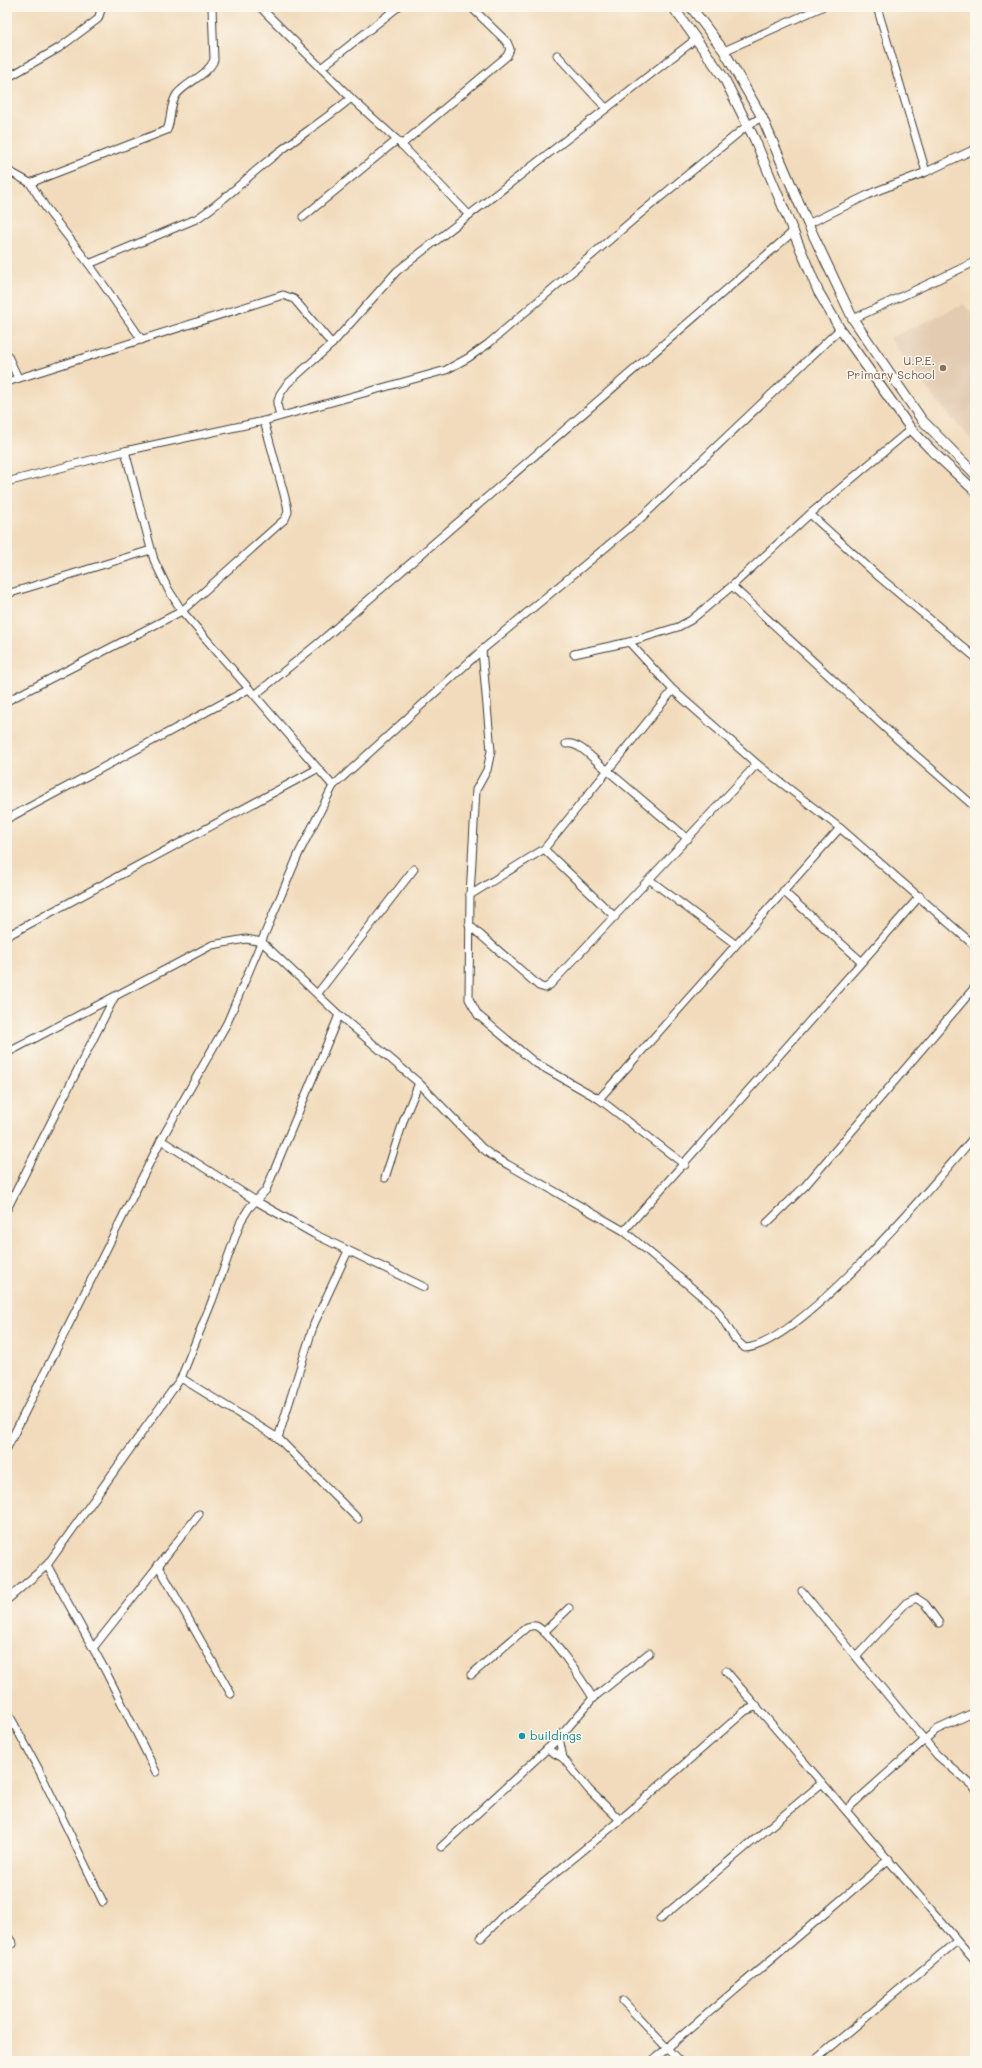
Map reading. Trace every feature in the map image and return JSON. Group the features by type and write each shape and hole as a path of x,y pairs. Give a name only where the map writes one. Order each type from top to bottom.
{"street":[{"path":"7,78 58,48 90,25 98,19 102,7"},
{"path":"30,183 167,130 170,124 171,106 176,95 187,84 211,67 214,60 212,7"},
{"path":"260,7 350,98 399,142 468,215"},
{"path":"321,68 398,7"},
{"path":"303,217 507,56 510,49 507,42 471,7"},
{"path":"673,7 724,78 748,125 818,291 840,329 911,428 932,451 975,491"},
{"path":"691,7 724,52 762,117 808,224 853,319 922,420 975,474"},
{"path":"724,52 822,7"},
{"path":"877,7 926,172"},
{"path":"280,416 277,404 280,394 287,384 332,344 397,271 696,39"},
{"path":"557,55 606,108"},
{"path":"89,264 187,223 206,213 269,159 325,120 350,98"},
{"path":"7,482 125,451 264,421 446,370 468,358 494,339 641,213 748,125 762,117"},
{"path":"808,224 874,192 926,172 975,149"},
{"path":"7,170 30,183 46,208 89,264 142,340"},
{"path":"255,696 321,641 794,231"},
{"path":"853,319 975,262"},
{"path":"7,382 283,295 294,299 332,344"},
{"path":"7,1448 161,1140 227,1023 299,853 333,786 482,650 640,519 840,329"},
{"path":"7,354 18,378"},
{"path":"7,701 182,611 285,519 288,512 264,421"},
{"path":"574,654 629,642 678,626 691,620 732,586 810,514 911,428"},
{"path":"125,451 151,550 168,589 182,611 333,786"},
{"path":"810,514 878,576 975,657"},
{"path":"7,594 151,550"},
{"path":"732,586 896,738 975,807"},
{"path":"629,642 673,690 757,764 840,828 920,896 975,946"},
{"path":"482,650 491,751 487,770 476,790 470,896 469,999 473,1010 534,1062 599,1099 685,1165"},
{"path":"7,820 249,689"},
{"path":"470,896 544,849 673,690"},
{"path":"566,744 576,745 582,748 597,764 607,770 688,839"},
{"path":"470,925 540,986 545,988 550,985 616,917 757,764"},
{"path":"7,936 317,769"},
{"path":"599,1099 735,944 840,828"},
{"path":"544,849 616,917"},
{"path":"318,993 414,869"},
{"path":"650,880 735,944"},
{"path":"783,891 861,962"},
{"path":"624,1231 685,1165 920,896"},
{"path":"7,1053 114,998 212,945 246,939 262,942 318,993 339,1015 419,1083 491,1155 624,1231 717,1310 739,1344 745,1348 752,1348 795,1323 814,1309 902,1220 975,1136"},
{"path":"767,1223 805,1186 975,987"},
{"path":"7,1207 114,998"},
{"path":"7,1600 47,1565 181,1378 210,1308 241,1221 249,1208 266,1190 339,1015"},
{"path":"385,1178 404,1119 419,1083"},
{"path":"161,1140 256,1202 314,1234 424,1287"},
{"path":"278,1438 314,1324 348,1251"},
{"path":"181,1378 278,1438 358,1519"},
{"path":"93,1648 199,1514"},
{"path":"47,1565 93,1648 156,1772"},
{"path":"158,1565 231,1694"},
{"path":"802,1591 926,1739 937,1755 975,1788"},
{"path":"856,1656 906,1603 916,1598 925,1604 939,1623"},
{"path":"544,1632 569,1608"},
{"path":"471,1675 527,1627 536,1626 544,1632 574,1669 593,1698"},
{"path":"440,1847 560,1738 593,1698 649,1653"},
{"path":"726,1671 975,1961"},
{"path":"481,1938 502,1917 620,1820 745,1711 757,1706"},
{"path":"7,1711 39,1770 104,1902"},
{"path":"846,1810 936,1730 975,1712"},
{"path":"7,1728 14,1724"},
{"path":"560,1738 563,1758"},
{"path":"548,1749 563,1758 589,1790 620,1820"},
{"path":"660,1919 822,1783"},
{"path":"652,2061 889,1859"},
{"path":"7,1935 13,1944"},
{"path":"814,2061 957,1941"},
{"path":"623,2001 679,2061"}],"shaded area":[{"name":"U.P.E. Primary School","path":"964,304 975,317 975,444 933,397 890,338"}],"place":[{"name":"U.P.E. Primary School","path":"943,368"},
{"name":"buildings","path":"522,1736"}]}
